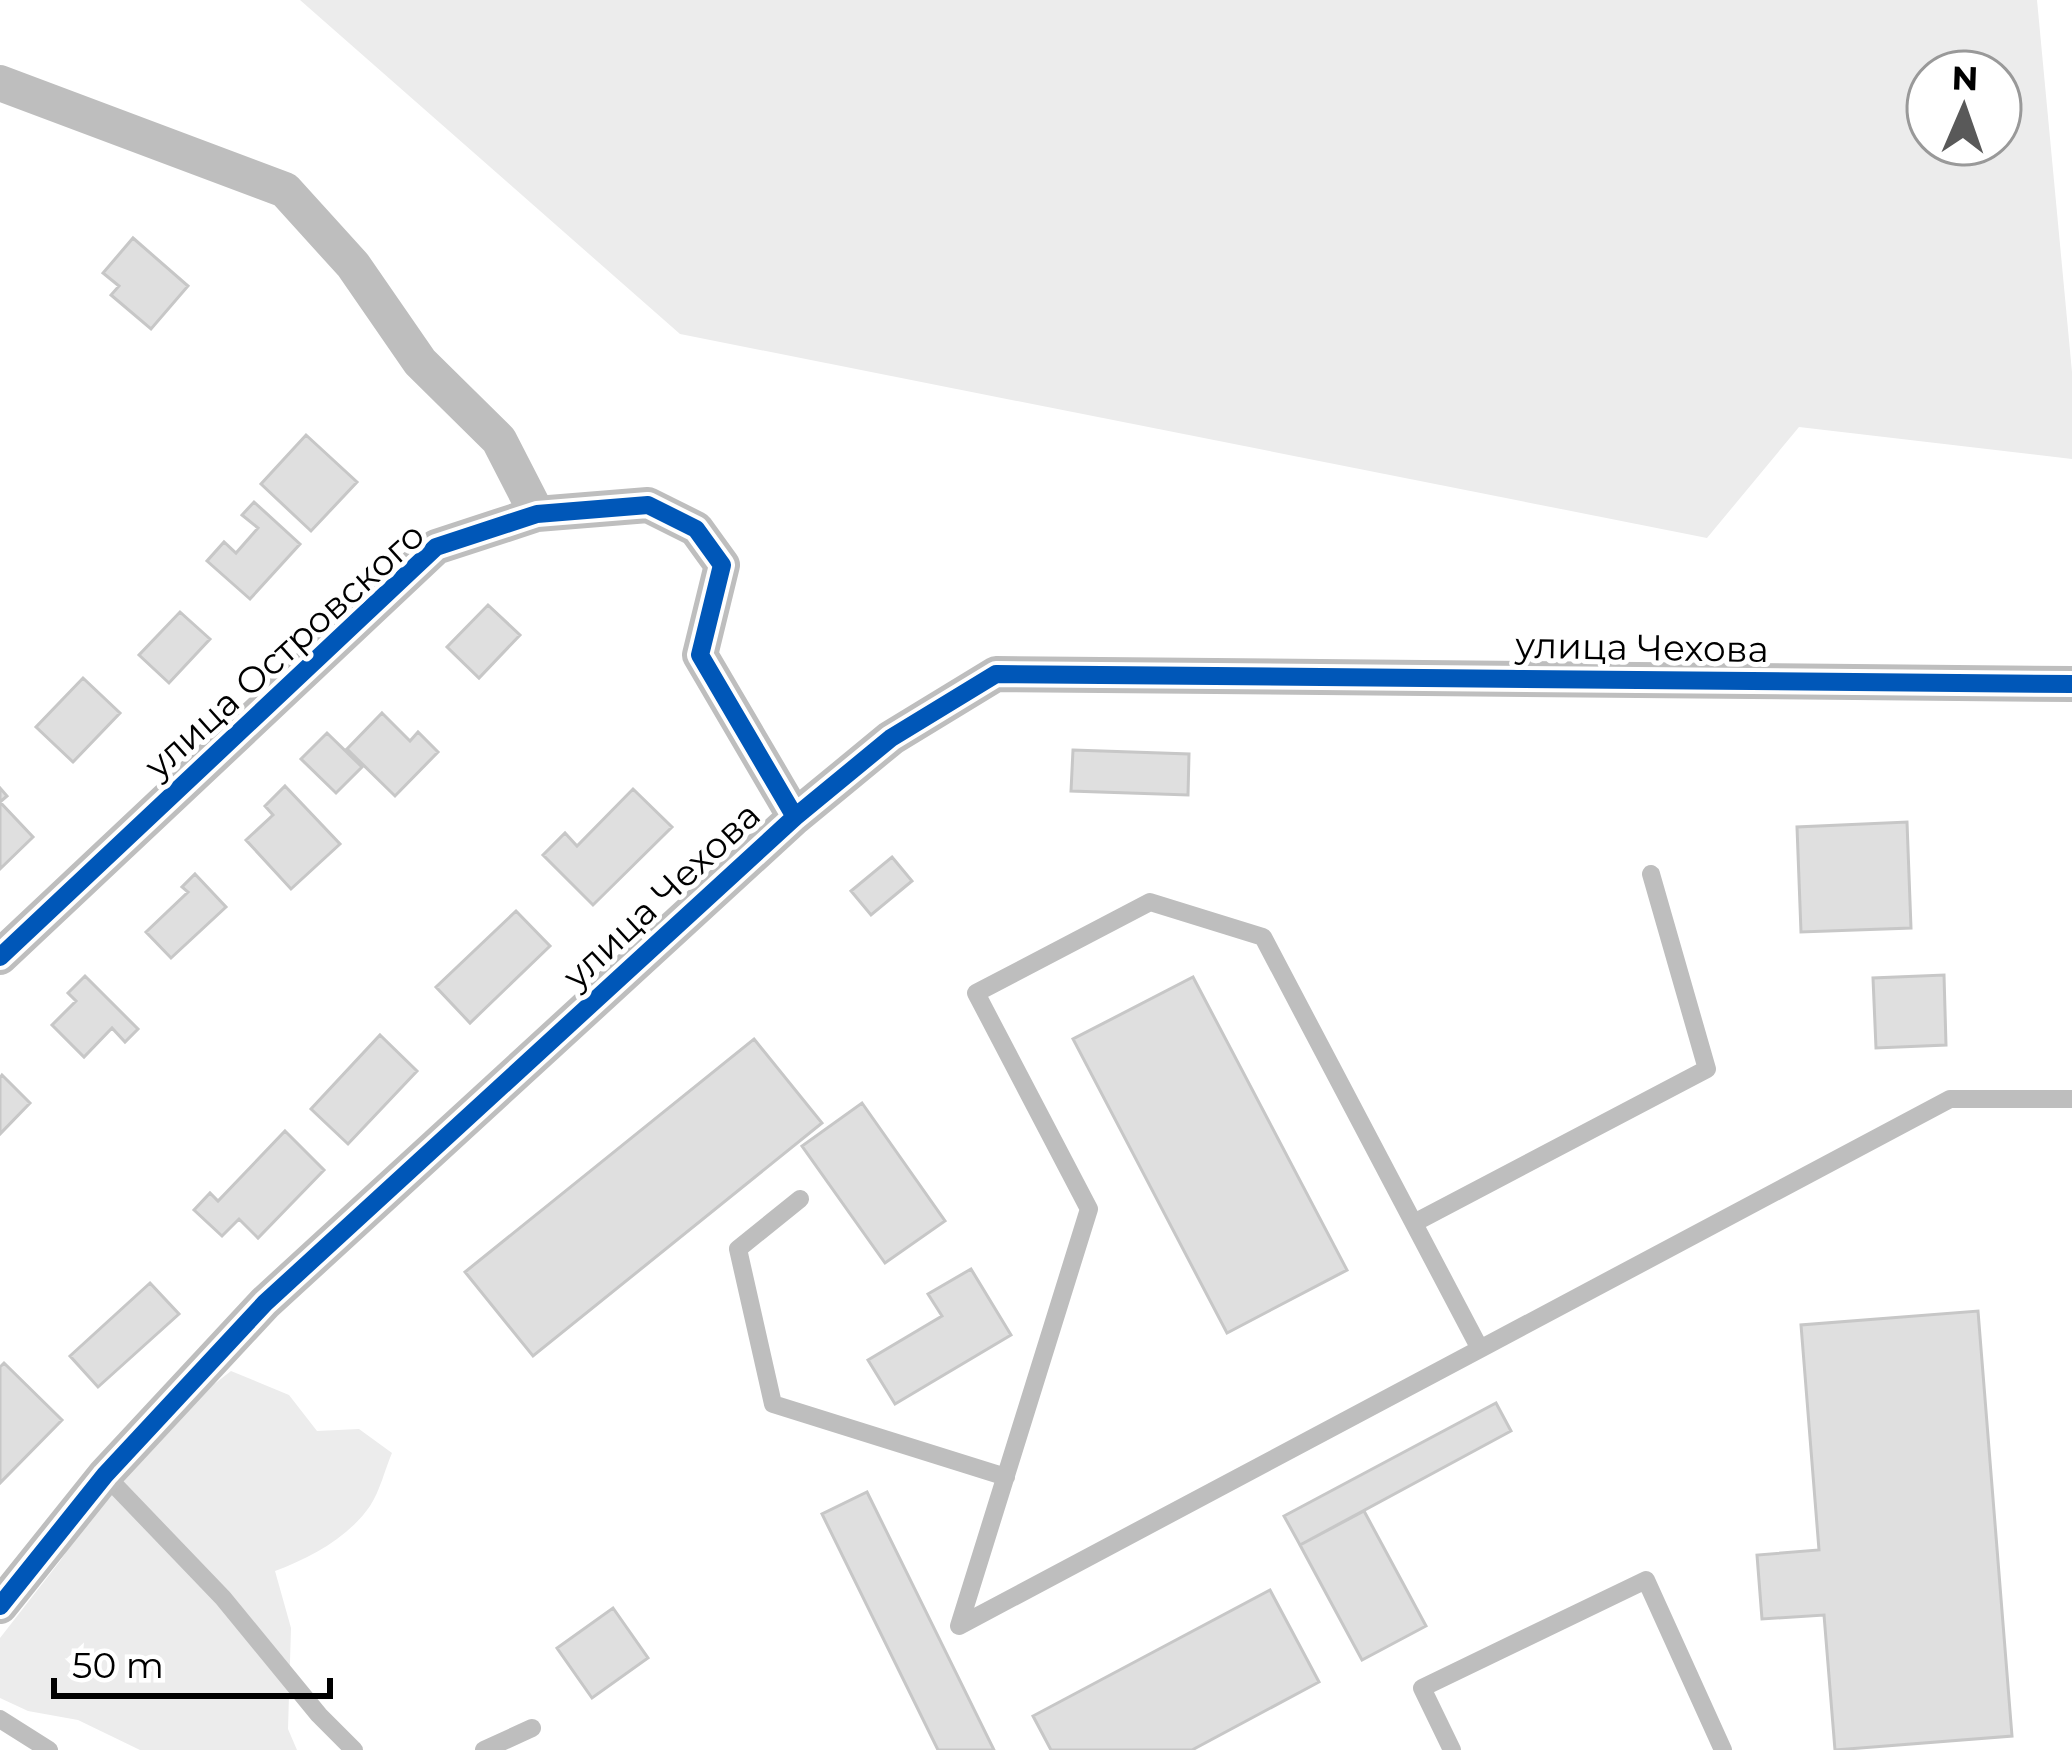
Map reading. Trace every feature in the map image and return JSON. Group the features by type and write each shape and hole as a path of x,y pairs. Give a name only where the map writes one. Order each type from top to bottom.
{"street":[{"path":"0,83 285,190 353,265 420,362 499,440 537,514"},
{"name":"улица Островского","path":"0,957 436,547 537,514 648,505 696,529 722,565 700,655 795,817"},
{"name":"улица Чехова","path":"0,1606 105,1474 265,1303 795,817 890,738 995,674 2072,684"}],"lane":[{"path":"1414,1223 1707,1070 1651,874"},
{"path":"1480,1349 1263,937 1150,902 976,993 1089,1209 959,1626 1950,1100 2072,1100"},
{"path":"800,1199 738,1249 773,1404 1006,1477"},
{"path":"105,1474 223,1598 319,1715 354,1750"},
{"path":"1452,1750 1422,1688 1646,1580 1723,1750"},
{"path":"0,1719 49,1750"},
{"path":"484,1750 532,1728"}],"shaded area":[{"path":"300,0 2037,0 2072,372 2072,459 1799,427 1707,538 680,334"},
{"path":"231,1371 289,1395 317,1431 359,1429 392,1453 374,1500 351,1528 315,1553 275,1571 291,1628 288,1729 297,1750 140,1750 78,1720 28,1711 0,1698 0,1638 99,1503 181,1410"}],"building":[{"path":"133,238 188,286 151,329 111,295 119,286 103,273"},
{"path":"306,435 357,482 311,531 261,484"},
{"path":"254,502 300,544 250,599 207,561 224,542 236,553 258,528 242,515"},
{"path":"488,605 520,635 479,678 447,647"},
{"path":"180,612 210,639 169,683 139,655"},
{"path":"83,678 120,713 73,762 36,727"},
{"path":"382,713 410,741 418,732 438,752 395,796 347,749"},
{"path":"327,733 362,767 336,793 301,759"},
{"path":"1073,750 1189,754 1188,795 1071,791"},
{"path":"285,786 340,844 291,889 246,840 273,815 265,806"},
{"path":"633,789 672,827 593,905 543,855 565,833 577,846"},
{"path":"0,802 33,837 0,869"},
{"path":"1907,822 1911,928 1801,932 1797,827"},
{"path":"892,857 912,881 871,915 851,891"},
{"path":"195,874 226,907 171,958 146,932 188,892 182,887"},
{"path":"516,911 550,946 470,1023 436,987"},
{"path":"1944,975 1946,1045 1876,1048 1873,978"},
{"path":"85,976 138,1029 125,1042 112,1028 84,1057 52,1025 76,1001 68,993"},
{"path":"1193,977 1347,1270 1227,1333 1073,1039"},
{"path":"380,1035 417,1071 348,1144 311,1109"},
{"path":"754,1039 822,1123 533,1356 465,1272"},
{"path":"2,1075 30,1103 0,1134 0,1078"},
{"path":"862,1103 945,1221 885,1263 802,1146"},
{"path":"285,1131 324,1170 258,1238 239,1219 222,1236 194,1210 210,1193 218,1201"},
{"path":"971,1269 1011,1335 895,1404 868,1360 942,1316 928,1294"},
{"path":"150,1283 179,1314 98,1387 70,1356"},
{"path":"1978,1311 2012,1736 1835,1750 1824,1615 1762,1619 1757,1555 1819,1550 1801,1325"},
{"path":"4,1363 62,1420 0,1483 0,1367"},
{"path":"1496,1403 1511,1431 1300,1545 1284,1516"},
{"path":"867,1492 994,1750 938,1750 822,1514"},
{"path":"1364,1511 1426,1626 1362,1660 1300,1545"},
{"path":"1270,1590 1319,1682 1192,1750 1051,1750 1033,1716"},
{"path":"613,1608 648,1658 592,1698 557,1648"}],"cycle path":[{"path":"0,957 436,547 537,514 648,505 696,529 722,565 700,655 795,817"},
{"path":"0,1606 105,1475 265,1303 795,817 891,738 996,674 2072,684"}]}
